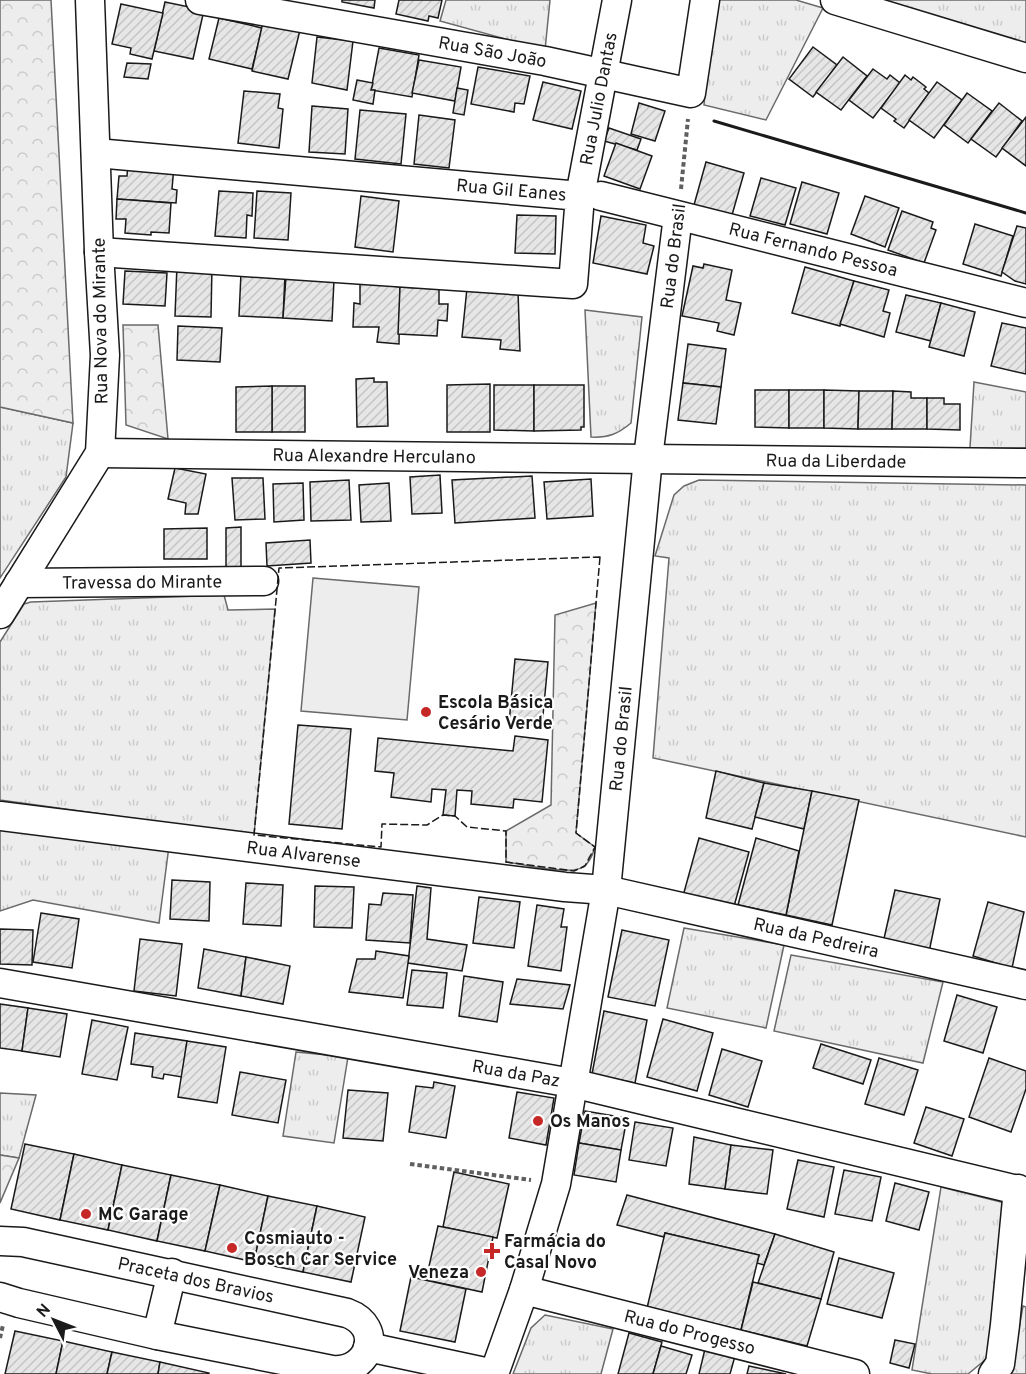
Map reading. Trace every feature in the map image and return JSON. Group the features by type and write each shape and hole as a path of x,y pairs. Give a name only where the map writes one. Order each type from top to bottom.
{"street":[{"name":"Rua Nova do Mirante","path":"0,614 100,453 105,355 90,0"},
{"name":"Rua São João","path":"200,0 603,72 691,93"},
{"name":"Rua Julio Dantas","path":"590,196 603,72 617,0"},
{"path":"691,93 705,0"},
{"path":"835,0 1026,58"},
{"name":"Rua Gil Eanes","path":"96,153 590,196 573,284 99,252"},
{"name":"Rua Fernando Pessoa","path":"590,196 1026,303"},
{"name":"Rua do Brasil","path":"494,1374 524,1290 556,1184 606,890 648,458 678,216"},
{"name":"Rua Alexandre Herculano","path":"100,453 648,458"},
{"name":"Rua da Liberdade","path":"648,458 1026,463"},
{"name":"Travessa do Mirante","path":"19,583 264,581"},
{"name":"Rua Alvarense","path":"0,816 606,890"},
{"name":"Rua da Pedreira","path":"606,890 1026,985"},
{"name":"Rua da Paz","path":"0,983 572,1083 1022,1190"},
{"path":"993,1374 1000,1364 1022,1190"},
{"name":"Praceta dos Bravios","path":"0,1241 23,1242 347,1313 362,1321 367,1328 368,1347"},
{"path":"157,1335 172,1273"},
{"name":"Rua do Progesso","path":"524,1290 816,1369 855,1374"},
{"path":"0,1297 157,1335 338,1371 358,1364 368,1347 494,1374"}],"path":[{"name":"Rua do Brasil","path":"678,216 691,93"},
{"path":"410,1164 556,1184"}],"green space":[{"path":"0,0 51,0 73,423 0,407"},
{"path":"446,0 550,0 545,50 440,21"},
{"path":"714,0 796,0 823,8 766,120 704,105"},
{"path":"874,0 1026,0 1026,47"},
{"path":"585,310 642,317 631,423 617,433 603,437 591,437"},
{"path":"123,325 158,325 168,439 126,425"},
{"path":"974,382 1026,392 1026,448 970,448"},
{"path":"0,407 73,423 66,477 0,578"},
{"path":"699,480 1026,485 1026,837 653,758 669,558 655,556 674,495 684,486"},
{"path":"224,595 228,610 275,609 254,835 0,800 0,642 24,604"},
{"path":"596,603 576,833 595,847 593,853 583,867 568,870 546,869 506,862 506,831 551,805 555,615"},
{"path":"0,830 169,846 159,923 33,900 0,911"},
{"path":"684,928 784,945 766,1028 667,1008"},
{"path":"791,955 943,982 923,1063 774,1031"},
{"path":"296,1052 348,1057 334,1143 283,1136"},
{"path":"0,1093 36,1095 19,1158 0,1155"},
{"path":"0,1155 19,1158 0,1203"},
{"path":"941,1187 1001,1202 1005,1206 990,1349 985,1360 968,1374 932,1374 912,1370"},
{"path":"1023,1306 1026,1307 1026,1374 1011,1374"},
{"path":"545,1315 613,1329 601,1374 513,1374 531,1328"}],"shaded area":[{"path":"313,578 419,587 407,720 301,711"}],"building":[{"path":"342,0 375,0 374,8 342,2"},
{"path":"399,0 442,0 438,18 429,16 428,21 396,14"},
{"path":"165,2 204,10 193,59 154,51"},
{"path":"121,4 163,13 152,59 130,54 131,48 112,44"},
{"path":"219,18 262,28 252,69 209,59"},
{"path":"263,22 300,30 288,79 252,71"},
{"path":"317,37 353,41 347,90 312,83"},
{"path":"813,47 837,65 813,97 789,79"},
{"path":"379,48 419,55 412,97 371,90"},
{"path":"843,57 867,76 841,110 816,92"},
{"path":"419,60 461,67 455,101 412,93"},
{"path":"127,63 151,64 148,79 124,77"},
{"path":"478,67 530,76 524,104 515,103 514,112 471,104"},
{"path":"873,69 887,79 890,75 900,83 873,118 849,100"},
{"path":"905,75 911,80 913,77 926,87 924,89 929,93 904,128 881,108"},
{"path":"357,80 373,83 371,90 375,90 373,104 353,100"},
{"path":"543,82 581,91 572,129 533,120"},
{"path":"937,82 962,100 934,138 909,120"},
{"path":"457,88 468,90 464,115 453,113"},
{"path":"244,91 280,94 278,108 283,109 279,148 238,143"},
{"path":"967,93 992,111 968,143 944,125"},
{"path":"639,103 665,111 655,141 631,134"},
{"path":"999,103 1022,121 996,157 971,139"},
{"path":"312,106 348,109 345,154 309,152"},
{"path":"360,110 406,114 401,164 355,159"},
{"path":"419,115 455,120 449,168 414,164"},
{"path":"1026,117 1026,166 1002,148"},
{"path":"609,128 641,139 637,150 604,141"},
{"path":"616,143 652,156 640,189 604,176"},
{"path":"706,162 744,173 732,215 694,205"},
{"path":"128,163 174,166 172,189 177,190 176,203 117,199 119,176 127,176"},
{"path":"761,178 796,188 785,225 750,216"},
{"path":"802,182 839,193 827,234 790,224"},
{"path":"219,191 253,193 252,216 247,215 246,238 215,236"},
{"path":"257,191 291,193 288,240 254,238"},
{"path":"361,196 399,201 393,252 355,247"},
{"path":"865,196 899,208 885,247 851,234"},
{"path":"117,199 171,203 169,233 151,232 151,235 125,233 126,219 116,219"},
{"path":"902,211 933,222 931,228 936,230 924,263 888,250"},
{"path":"517,215 556,216 555,254 515,253"},
{"path":"601,216 646,225 643,243 654,246 647,274 593,263"},
{"path":"975,224 1013,236 1001,276 963,264"},
{"path":"1017,226 1026,228 1026,284 1015,281 1002,272"},
{"path":"704,264 732,270 726,300 741,303 734,335 717,331 719,323 682,316 693,266 703,268"},
{"path":"177,265 212,266 211,317 175,316"},
{"path":"805,267 854,281 840,326 792,313"},
{"path":"125,271 167,273 165,306 123,304"},
{"path":"241,273 285,275 283,318 239,316"},
{"path":"286,277 334,280 332,321 283,318"},
{"path":"360,281 400,287 399,344 377,342 379,327 353,327 354,303 360,304"},
{"path":"854,281 889,290 883,311 890,313 884,337 840,324"},
{"path":"400,287 439,289 439,304 448,304 447,321 438,320 437,336 398,334"},
{"path":"467,288 518,291 520,351 500,349 501,340 462,337"},
{"path":"906,295 941,303 931,341 896,332"},
{"path":"941,303 975,312 964,356 929,347"},
{"path":"1002,323 1026,328 1026,374 991,366"},
{"path":"178,326 222,328 220,362 177,360"},
{"path":"688,344 726,349 721,387 683,383"},
{"path":"374,378 374,382 387,382 388,426 357,427 356,379"},
{"path":"683,383 721,387 716,424 678,420"},
{"path":"490,384 490,432 447,432 447,385"},
{"path":"494,385 534,385 534,431 494,430"},
{"path":"534,385 584,385 584,427 581,427 581,430 534,431"},
{"path":"272,386 305,386 305,432 272,432"},
{"path":"272,386 272,432 236,432 236,387"},
{"path":"755,390 789,390 789,428 755,427"},
{"path":"789,390 824,390 824,428 789,428"},
{"path":"824,390 859,391 858,429 824,428"},
{"path":"859,391 893,391 892,429 858,429"},
{"path":"893,391 911,392 911,398 927,398 927,429 892,429"},
{"path":"927,398 944,398 944,404 960,404 960,430 927,429"},
{"path":"175,468 206,474 198,514 185,514 186,503 168,499"},
{"path":"440,475 442,513 412,514 410,477"},
{"path":"532,476 535,518 455,523 452,480"},
{"path":"232,478 263,478 265,519 235,520"},
{"path":"591,479 593,516 547,519 544,482"},
{"path":"349,480 351,520 311,521 310,482"},
{"path":"303,483 304,520 274,522 273,484"},
{"path":"389,483 391,521 361,522 359,485"},
{"path":"241,527 241,567 226,567 226,528"},
{"path":"207,528 207,559 164,559 164,529"},
{"path":"310,540 311,563 267,566 266,543"},
{"path":"515,659 548,662 542,726 509,723"},
{"path":"298,725 351,729 342,829 289,824"},
{"path":"515,736 548,740 542,802 514,799 513,808 471,804 472,791 457,790 455,816 443,815 446,790 432,789 431,802 391,797 394,773 375,771 378,738 513,751"},
{"path":"716,771 764,783 752,829 706,818"},
{"path":"764,783 812,791 804,829 755,817"},
{"path":"812,791 859,800 832,925 786,915"},
{"path":"699,838 749,852 733,910 683,896"},
{"path":"756,838 799,851 786,915 738,905"},
{"path":"172,880 210,882 209,921 170,919"},
{"path":"246,883 283,885 281,926 243,924"},
{"path":"315,886 354,887 352,928 314,927"},
{"path":"417,886 431,888 427,939 467,945 462,971 408,963"},
{"path":"895,890 940,899 929,952 883,943"},
{"path":"383,893 413,895 410,943 366,940 369,904 381,905"},
{"path":"479,897 520,902 514,948 473,943"},
{"path":"988,902 1024,912 1012,968 973,956"},
{"path":"537,905 564,909 561,927 567,927 561,971 528,966"},
{"path":"41,913 79,919 72,968 33,962"},
{"path":"0,929 33,930 32,965 0,964"},
{"path":"622,930 669,940 655,1006 608,997"},
{"path":"140,939 182,944 176,996 134,991"},
{"path":"204,949 246,957 241,996 198,988"},
{"path":"376,951 409,956 403,998 349,992 357,959 375,959"},
{"path":"246,957 290,966 283,1004 241,996"},
{"path":"412,970 447,973 443,1008 407,1005"},
{"path":"464,976 503,982 497,1022 459,1016"},
{"path":"517,979 570,985 563,1009 510,1004"},
{"path":"957,995 997,1007 983,1053 944,1041"},
{"path":"0,1004 28,1008 22,1051 0,1048"},
{"path":"28,1008 67,1014 60,1057 22,1051"},
{"path":"604,1011 647,1020 635,1083 592,1074"},
{"path":"663,1019 713,1033 697,1091 647,1077"},
{"path":"92,1020 128,1027 117,1080 82,1074"},
{"path":"135,1033 187,1041 182,1077 164,1074 163,1079 152,1077 153,1067 131,1064"},
{"path":"187,1041 226,1047 217,1103 178,1097"},
{"path":"821,1044 871,1060 863,1084 813,1068"},
{"path":"722,1049 762,1061 748,1107 709,1095"},
{"path":"879,1058 918,1070 904,1115 865,1104"},
{"path":"989,1058 1026,1071 1026,1089 1011,1132 969,1117"},
{"path":"240,1072 286,1080 278,1123 232,1115"},
{"path":"434,1082 455,1086 446,1138 409,1132 416,1086 433,1088"},
{"path":"348,1090 388,1093 383,1141 343,1138"},
{"path":"517,1092 554,1098 546,1145 509,1138"},
{"path":"926,1107 964,1119 952,1156 914,1143"},
{"path":"585,1111 627,1118 621,1150 579,1143"},
{"path":"635,1122 673,1128 666,1166 629,1160"},
{"path":"694,1137 731,1145 725,1189 689,1184"},
{"path":"579,1143 621,1150 616,1182 574,1175"},
{"path":"25,1144 74,1154 60,1220 11,1209"},
{"path":"731,1145 773,1150 767,1194 725,1189"},
{"path":"74,1154 122,1165 108,1230 60,1220"},
{"path":"798,1160 834,1167 824,1217 787,1209"},
{"path":"122,1165 171,1175 157,1241 108,1230"},
{"path":"844,1170 881,1177 872,1221 835,1214"},
{"path":"454,1172 509,1184 497,1238 443,1227"},
{"path":"171,1175 220,1185 205,1251 157,1241"},
{"path":"895,1183 929,1192 919,1230 886,1221"},
{"path":"220,1185 268,1196 254,1262 205,1251"},
{"path":"627,1195 775,1234 764,1265 757,1263 759,1255 665,1233 664,1237 617,1225"},
{"path":"268,1196 317,1206 303,1272 254,1262"},
{"path":"317,1206 365,1217 351,1282 303,1272"},
{"path":"438,1226 493,1237 482,1292 426,1280"},
{"path":"665,1233 759,1255 741,1330 647,1308"},
{"path":"775,1234 834,1252 821,1299 758,1283"},
{"path":"839,1258 894,1273 882,1318 827,1304"},
{"path":"411,1277 466,1289 455,1342 400,1331"},
{"path":"753,1282 821,1299 807,1346 741,1330"},
{"path":"15,1331 63,1341 56,1374 5,1374"},
{"path":"629,1333 662,1342 653,1374 618,1374"},
{"path":"895,1340 915,1344 909,1368 890,1363"},
{"path":"63,1341 112,1352 107,1374 56,1374"},
{"path":"661,1346 692,1355 686,1374 653,1374"},
{"path":"705,1349 735,1356 730,1374 699,1374"},
{"path":"112,1352 160,1362 158,1374 107,1374"},
{"path":"160,1362 209,1373 209,1374 158,1374"},
{"path":"749,1366 786,1374 747,1374"}],"fence":[{"path":"600,557 576,833 595,847 585,866 574,871 506,862 506,831 467,827 455,816 443,815 427,825 382,824 381,847 254,835 279,568 600,557"}],"wall":[{"path":"714,121 1026,213"}],"place":[{"name":"Escola Básica Cesário Verde","path":"426,712"},
{"name":"Os Manos","path":"538,1121"},
{"name":"MC Garage","path":"86,1214"},
{"name":"Cosmiauto - Bosch Car Service","path":"232,1248"},
{"name":"Farmácia do Casal Novo","path":"492,1251"},
{"name":"Veneza","path":"481,1272"}]}
